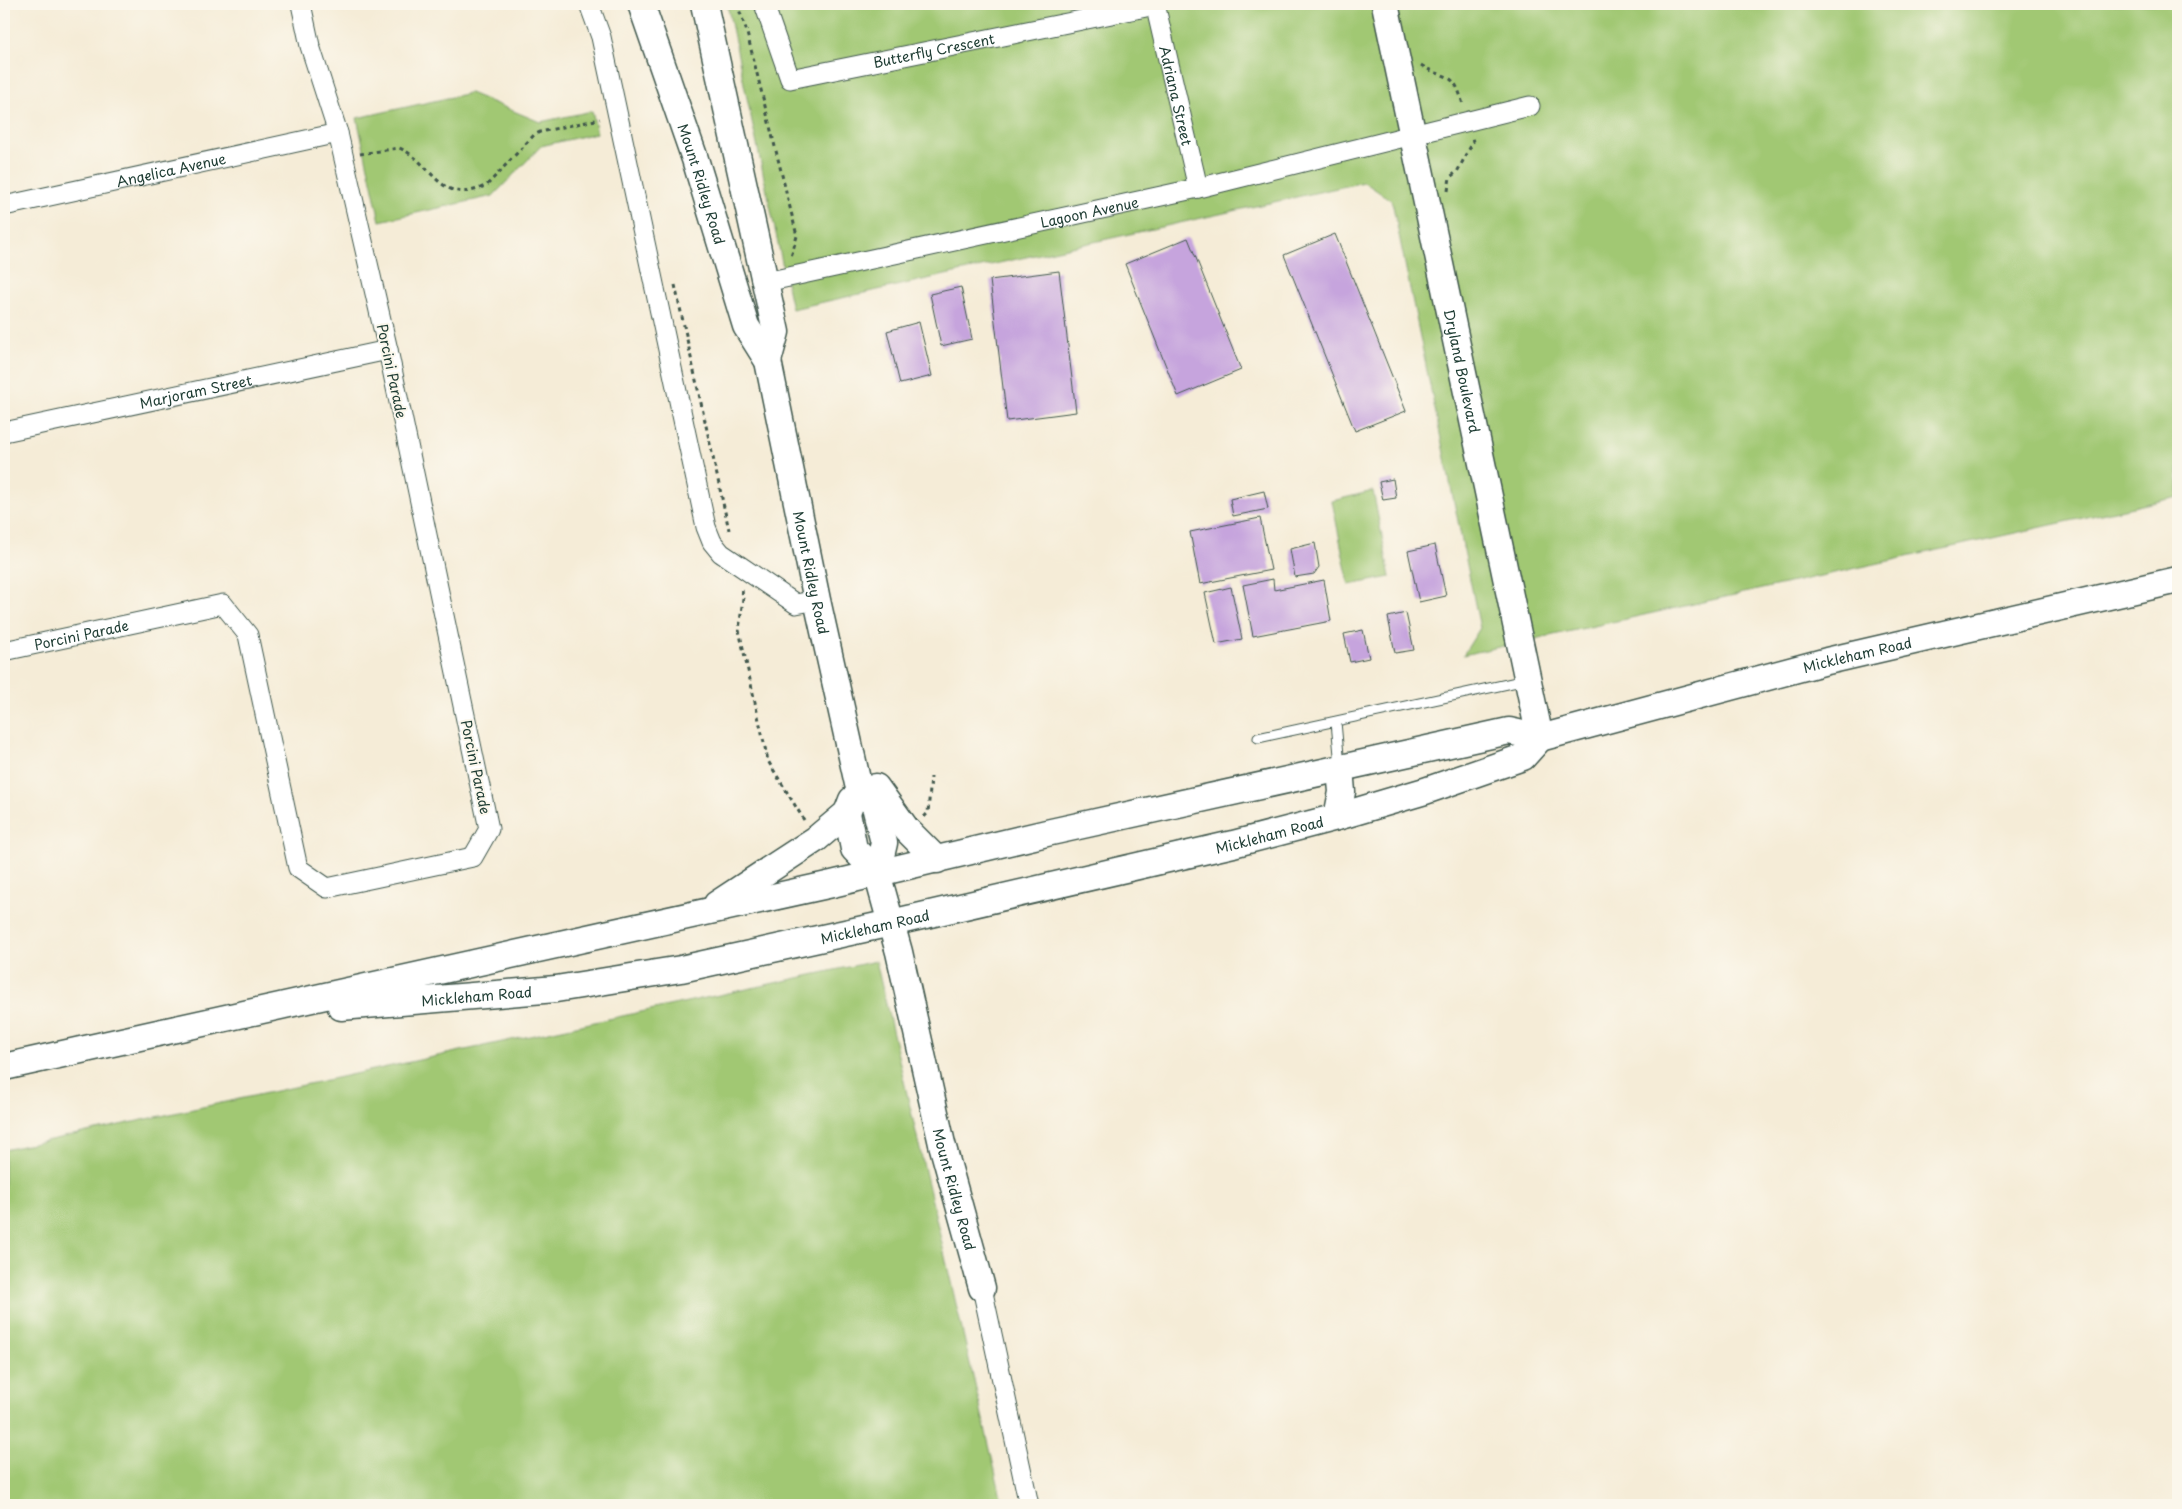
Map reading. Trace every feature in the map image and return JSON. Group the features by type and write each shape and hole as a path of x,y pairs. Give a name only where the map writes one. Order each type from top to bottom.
{"main road":[{"name":"Mount Ridley Road","path":"640,4 695,159 746,326 768,361 817,600 858,784 875,806 884,844 877,873"},
{"name":"Mount Ridley Road","path":"704,4 775,280 776,332 768,361"},
{"name":"Dryland Boulevard","path":"1385,4 1526,680 1540,738"},
{"name":"Mickleham Road","path":"4,1066 704,912 937,860 1051,832 1509,731 1540,738 1827,661 2178,580"},
{"name":"Mickleham Road","path":"189,1026 360,1005 556,989 681,969 1233,844 1337,817 1425,791 1523,757 1540,738"},
{"path":"852,757 908,830 937,860"},
{"path":"1337,817 1342,792 1340,769"},
{"path":"704,912 816,839 847,813 858,784"},
{"name":"Mount Ridley Road","path":"847,813 854,849 877,873 891,922 942,1144 982,1288"}],"street":[{"name":"Porcini Parade","path":"4,651 224,604 248,635 298,868 326,888 473,858 489,828 388,350 344,157 310,46 302,4"},
{"path":"589,4 601,37 706,527 712,542 721,553 796,604 817,600"},
{"name":"Butterfly Crescent","path":"764,4 790,79 1156,4"},
{"name":"Adriana Street","path":"1156,4 1198,188"},
{"name":"Lagoon Avenue","path":"775,280 1198,188 1530,106"},
{"name":"Angelica Avenue","path":"4,206 338,133"},
{"name":"Marjoram Street","path":"4,432 388,350"},
{"name":"Mount Ridley Road","path":"982,1288 1029,1505"}],"lane":[{"path":"1258,738 1526,680"},
{"path":"1336,722 1340,769"}],"path":[{"path":"737,4 746,29 796,236 775,280"},
{"path":"344,157 399,148 415,158 444,186 461,191 477,190 487,185 534,135 540,132 617,115"},
{"path":"675,284 743,598 739,630 768,762 816,839"}],"green space":[{"path":"727,4 2178,4 2178,497 1463,655 1480,628 1392,201 1364,182 792,309"},
{"path":"470,93 540,122 592,111 597,133 541,146 493,196 380,221 357,118"},
{"path":"1373,491 1390,577 1349,585 1332,501"},
{"path":"876,961 1003,1505 4,1505 4,1150"}],"building":[{"path":"1335,234 1406,411 1355,431 1284,255"},
{"path":"1188,238 1241,370 1178,396 1125,264"},
{"path":"1059,271 1076,412 1007,421 990,280"},
{"path":"961,287 972,339 941,346 930,294"},
{"path":"919,322 932,376 900,384 887,331"},
{"path":"1393,479 1396,498 1383,500 1379,482"},
{"path":"1264,491 1268,509 1233,516 1230,499"},
{"path":"1260,518 1271,570 1200,584 1190,532"},
{"path":"1315,543 1319,567 1314,574 1295,577 1290,549"},
{"path":"1435,545 1446,596 1419,602 1408,551"},
{"path":"1273,579 1274,590 1324,580 1331,621 1253,636 1243,585"},
{"path":"1231,587 1242,639 1216,644 1205,593"},
{"path":"1406,613 1414,650 1395,653 1388,617"},
{"path":"1363,630 1369,658 1350,662 1344,634"}]}
